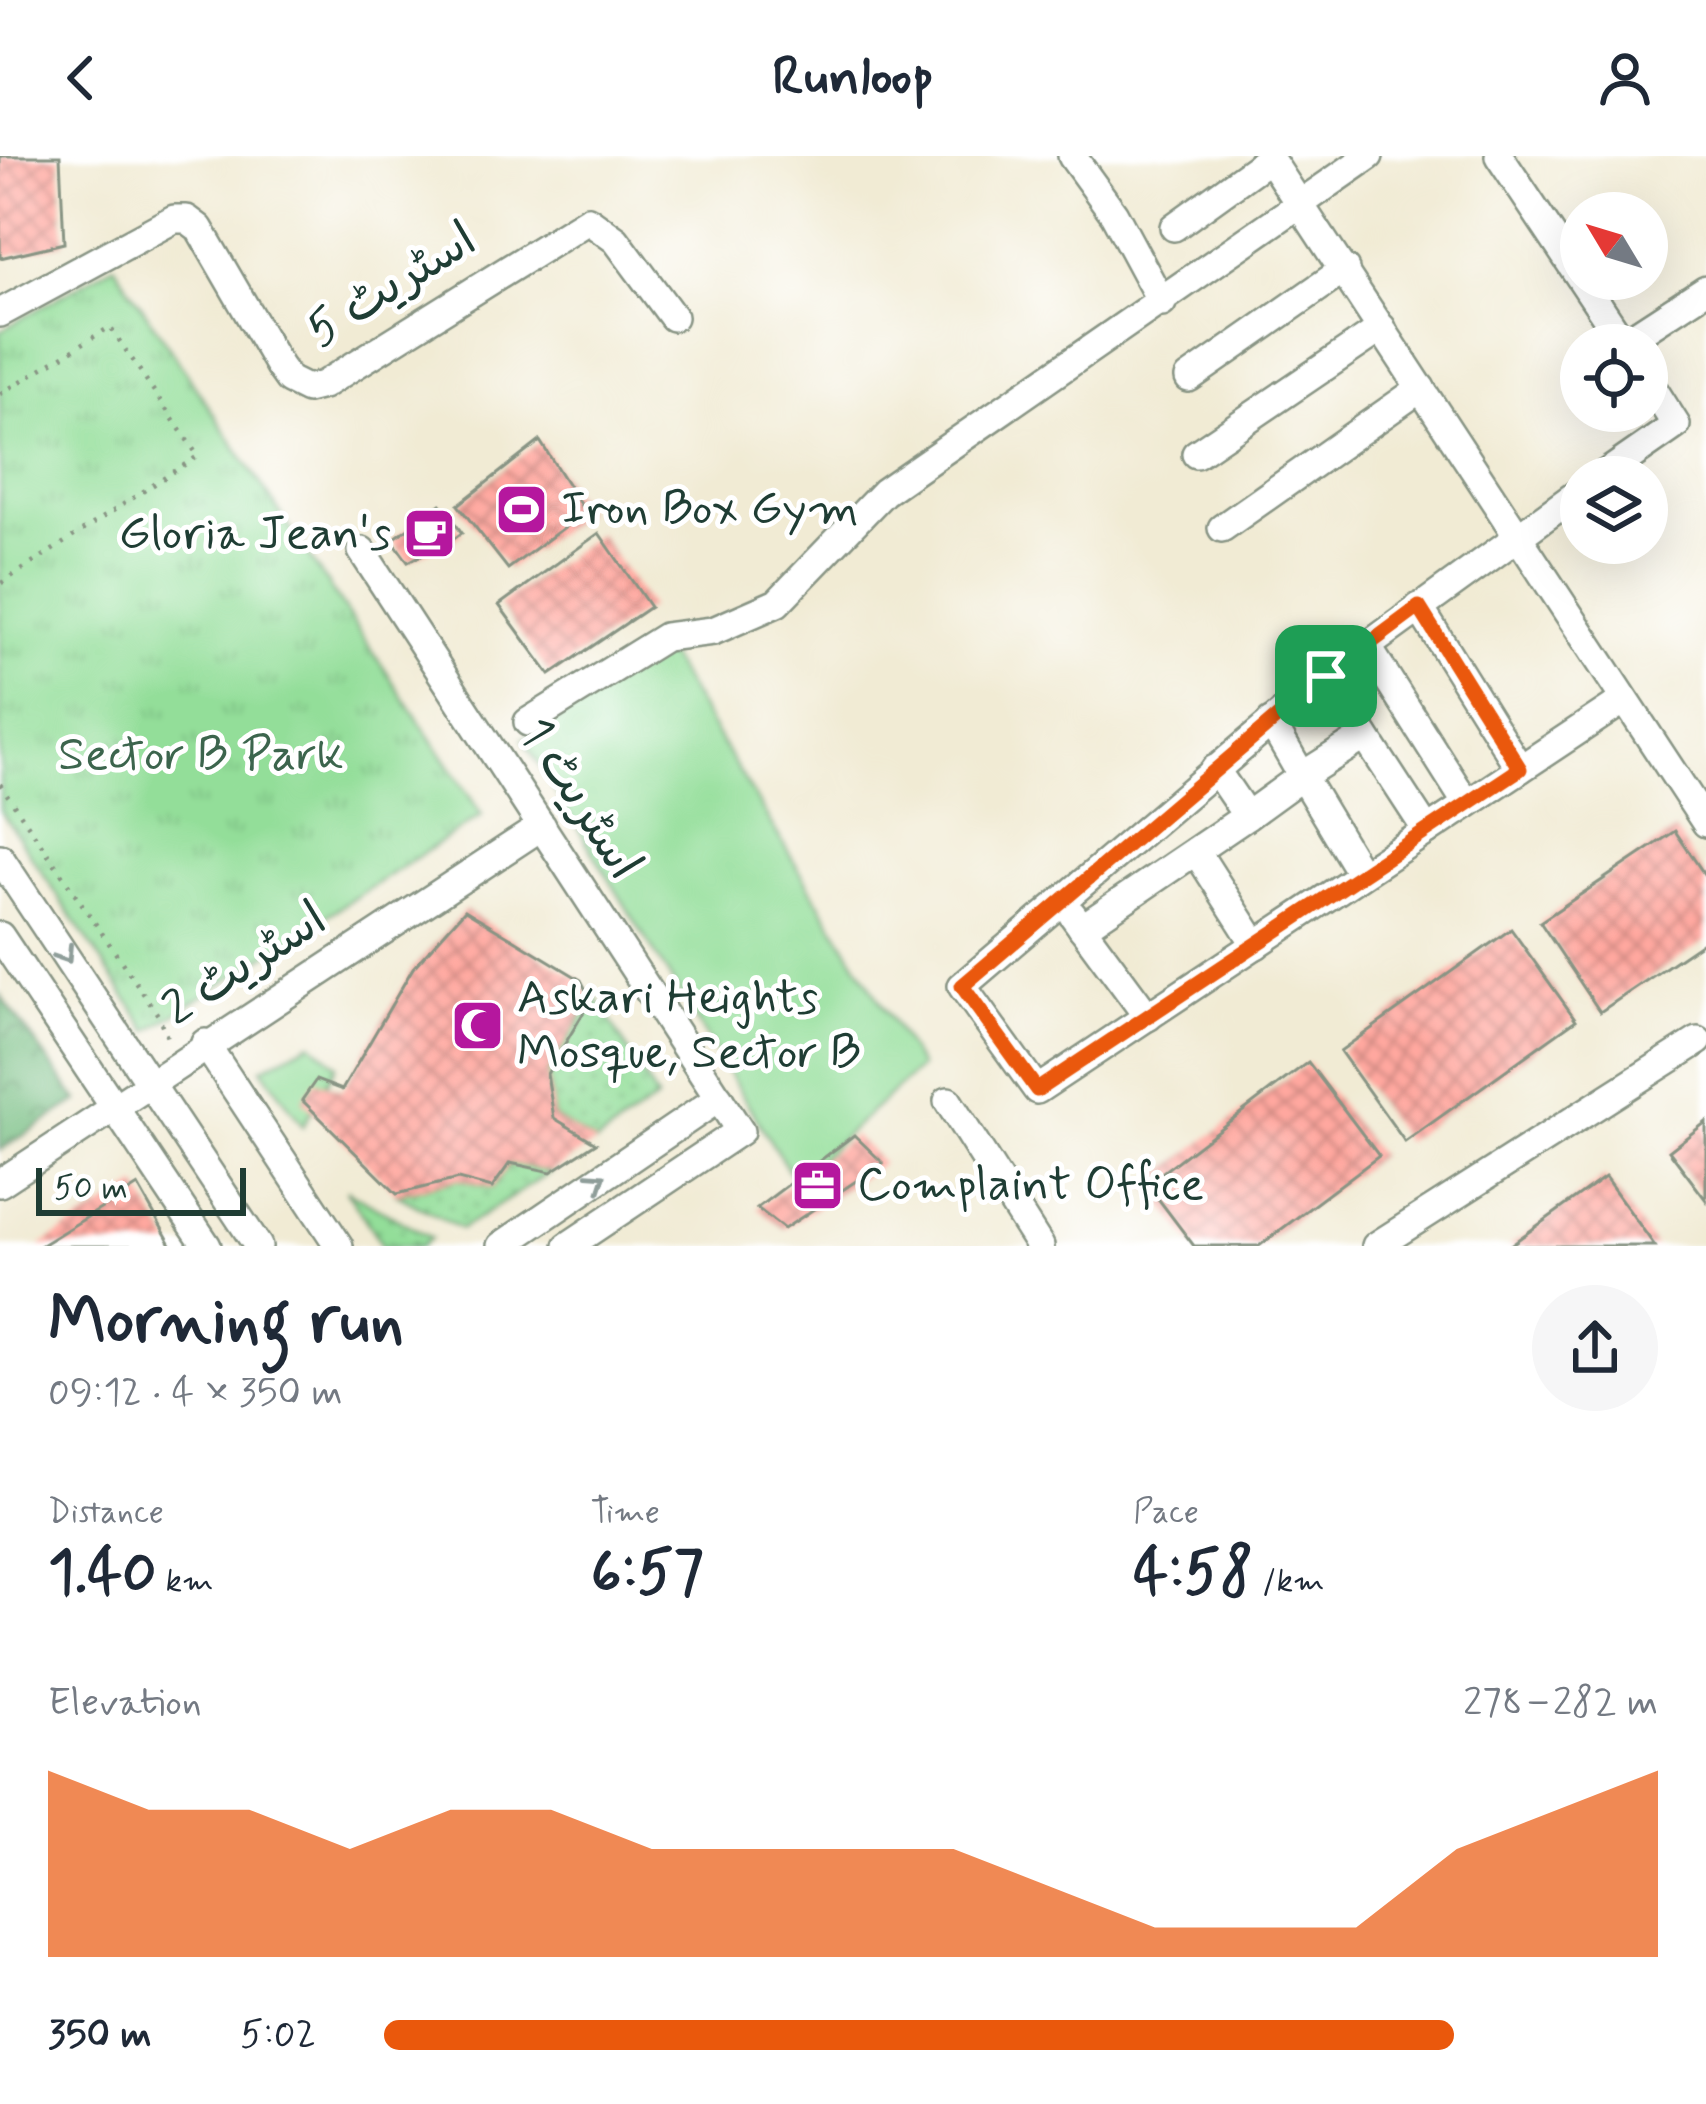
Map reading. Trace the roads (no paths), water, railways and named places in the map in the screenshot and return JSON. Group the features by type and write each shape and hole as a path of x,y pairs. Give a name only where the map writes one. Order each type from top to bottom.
{"street":[{"path":"1072,156 1114,214 1162,303"},
{"path":"528,722 665,637 712,631 777,602 884,491 1369,156"},
{"path":"1499,156 1611,324"},
{"path":"1174,227 1269,157 1706,824"},
{"name":"اسٹریٹ 5","path":"0,313 174,219 187,219 199,228 279,366 289,380 308,389 323,385 574,223 588,220 616,240 673,317"},
{"path":"1189,379 1345,269"},
{"path":"1654,324 1706,289"},
{"path":"1196,454 1382,328"},
{"path":"1222,528 1421,388"},
{"path":"1631,456 1666,432"},
{"path":"1560,505 1326,676 962,986 1037,1090 1624,700"},
{"name":"اسٹریٹ 1","path":"362,551 740,1131 568,1246"},
{"path":"1419,607 1520,769"},
{"path":"1366,646 1467,804"},
{"path":"1326,676 1427,831"},
{"path":"1271,722 1361,874"},
{"path":"1082,928 1365,736"},
{"path":"1215,769 1247,816"},
{"name":"اسٹریٹ 2","path":"0,1183 115,1111 205,1043 542,826"},
{"path":"1196,851 1256,945"},
{"path":"0,858 258,1246"},
{"path":"1061,899 1148,1017"},
{"path":"0,936 207,1246"},
{"path":"1376,1246 1698,1041"},
{"path":"205,1043 339,1246"},
{"path":"501,1246 719,1098"},
{"path":"948,1101 1040,1246"}],"place":[{"name":"Iron Box Gym","path":"522,509"},
{"name":"Gloria Jean's","path":"430,534"},
{"name":"Askari Heights Mosque, Sector B","path":"478,1026"},
{"name":"Complaint Office","path":"818,1185"}],"park label":[{"name":"Sector B Park","path":"201,755"}]}
